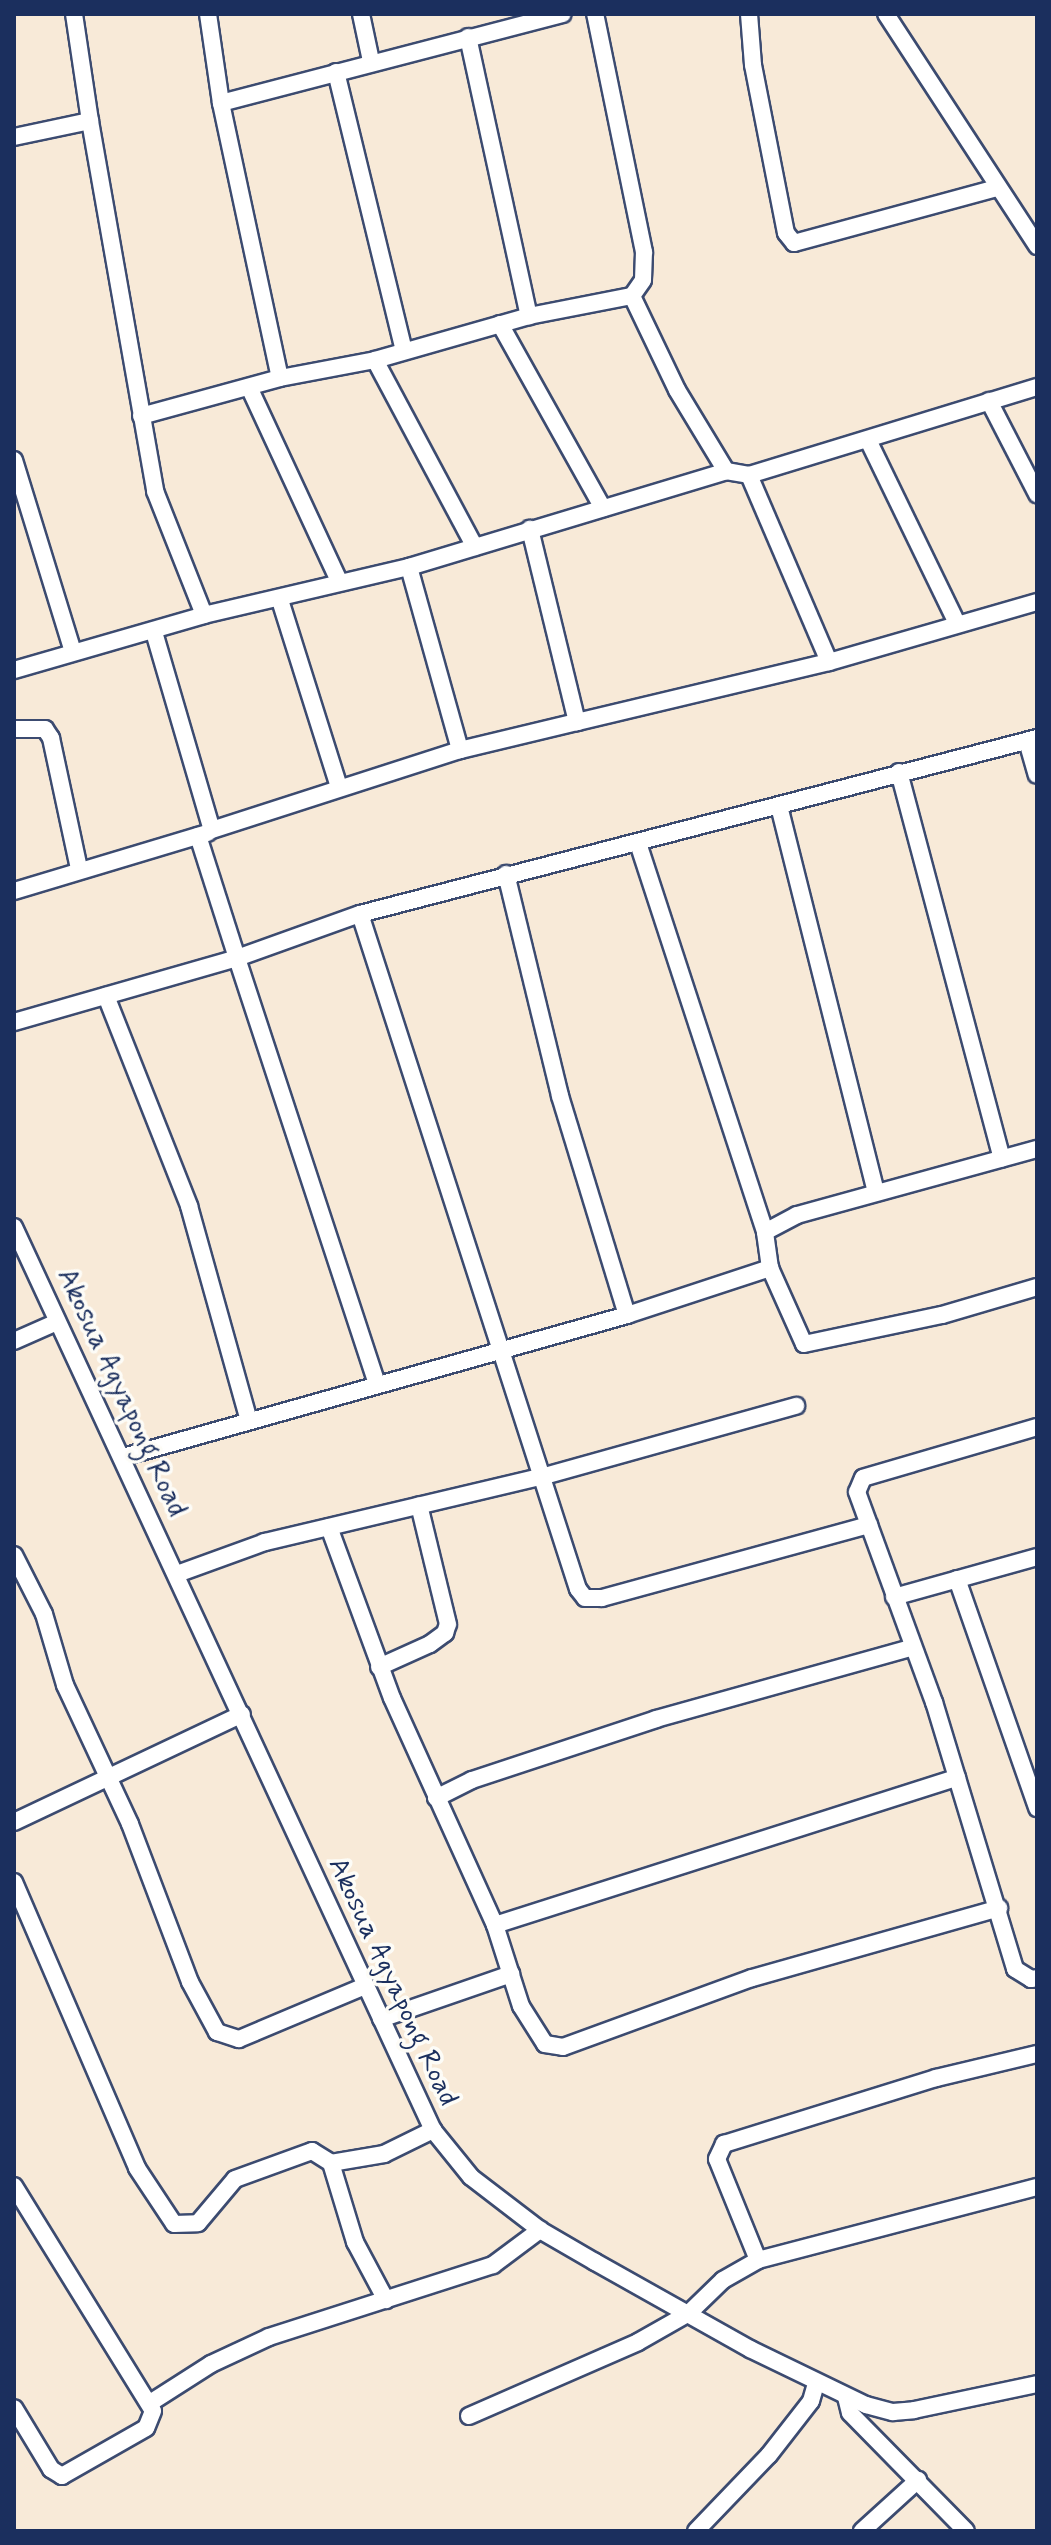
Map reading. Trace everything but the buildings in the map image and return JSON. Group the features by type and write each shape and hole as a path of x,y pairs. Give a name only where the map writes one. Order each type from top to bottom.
{"street":[{"path":"74,14 155,491 204,615"},
{"path":"208,14 221,103 280,378"},
{"path":"361,14 371,61"},
{"path":"221,103 468,37 499,21 563,14"},
{"path":"141,416 280,378 375,360 529,316 632,296 643,280 644,252 595,14"},
{"path":"749,14 756,80 786,233 794,243 997,188"},
{"path":"886,14 1037,246"},
{"path":"468,37 529,316"},
{"path":"336,72 404,350"},
{"path":"14,137 90,121"},
{"path":"632,296 677,390 726,471"},
{"path":"500,324 603,508"},
{"path":"375,360 475,547"},
{"path":"249,387 339,581"},
{"path":"14,670 154,632 204,615 280,600 339,581 409,567 726,471 749,475 1037,387"},
{"path":"989,401 1037,494"},
{"path":"868,440 957,623"},
{"path":"14,460 73,652"},
{"path":"749,475 829,662"},
{"path":"530,529 577,722"},
{"path":"409,567 460,750"},
{"path":"280,600 339,787"},
{"path":"14,891 460,750 829,662 1037,602"},
{"path":"154,632 237,958 377,1384"},
{"path":"14,729 45,729 51,738 79,869"},
{"path":"14,1022 237,958 360,914 506,874 639,846 899,772 1032,740 1037,775"},
{"path":"899,772 1002,1159"},
{"path":"779,806 876,1191"},
{"path":"639,846 765,1232 770,1268 799,1340 809,1345 1037,1287"},
{"path":"506,874 560,1096 627,1315"},
{"path":"360,914 496,1349 578,1589 585,1598 602,1598 869,1525"},
{"path":"106,996 189,1206 249,1421"},
{"path":"765,1232 797,1215 1037,1149"},
{"name":"Akosua Agyapong Road","path":"14,1227 433,2130 471,2177 540,2230 846,2397 893,2412 1037,2384"},
{"path":"123,1457 496,1349 627,1315 770,1268"},
{"path":"14,1341 57,1322"},
{"path":"177,1574 265,1542 541,1477 796,1406"},
{"path":"1037,1427 863,1478 857,1492 957,1778 999,1908 1015,1969 1037,1978"},
{"path":"379,1667 430,1644 445,1633 448,1624 419,1505"},
{"path":"329,1527 379,1667 495,1925 534,2030 545,2044 563,2047 752,1978 999,1908"},
{"path":"14,1555 44,1614 65,1685 108,1779 190,1982 217,2032 239,2039 365,1986"},
{"path":"894,1597 1037,1557"},
{"path":"957,1579 1037,1808"},
{"path":"436,1798 472,1780 656,1719 911,1648"},
{"path":"14,1822 242,1714"},
{"path":"495,1925 957,1778"},
{"path":"14,1882 137,2168 174,2224 198,2223 235,2179 312,2151 331,2163 355,2242 386,2300"},
{"path":"381,2019 511,1974"},
{"path":"758,2260 717,2159 724,2144 936,2078 1037,2054"},
{"path":"331,2163 384,2154 433,2130"},
{"path":"14,2186 109,2345 150,2403 153,2420 146,2428 62,2476 51,2469 14,2408"},
{"path":"469,2416 638,2342 689,2313 723,2280 758,2260 1037,2187"},
{"path":"150,2403 211,2364 269,2337 493,2265 540,2230"},
{"path":"696,2531 769,2455 811,2401 816,2383"},
{"path":"846,2397 850,2413 966,2531"},
{"path":"862,2531 918,2480"}]}
